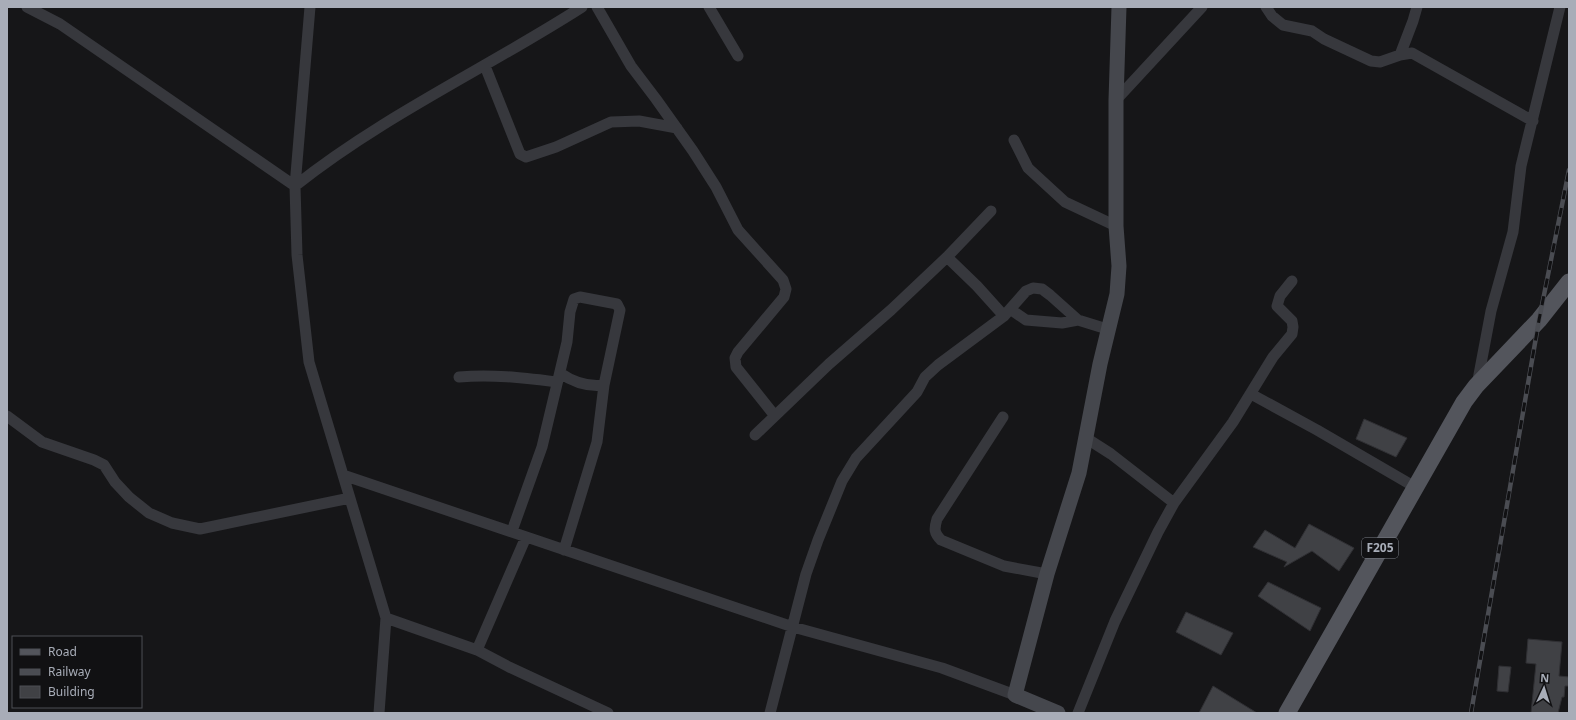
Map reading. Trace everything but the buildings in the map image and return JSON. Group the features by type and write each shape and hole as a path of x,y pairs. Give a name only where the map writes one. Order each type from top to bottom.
{"main road":[{"name":"F205","path":"1287,713 1464,402 1476,386 1539,320 1569,282"}],"street":[{"path":"27,7 60,24 295,186"},
{"path":"310,7 295,186 298,254 309,362 386,618 379,713"},
{"path":"295,186 325,162 370,133 543,32 582,7"},
{"path":"597,7 631,66 677,128 716,187 738,230 783,280 786,289 784,297 738,352 735,358 736,367 775,416"},
{"path":"709,7 738,56"},
{"path":"1015,695 1047,574 1079,473 1107,330 1117,294 1119,266 1116,226 1116,100 1119,7"},
{"path":"1116,100 1202,7"},
{"path":"1266,7 1272,16 1283,25 1312,31 1324,39 1371,61 1380,62 1400,55 1412,53 1417,55 1533,122"},
{"path":"1400,55 1417,7"},
{"path":"1476,386 1491,311 1513,232 1521,166 1560,7"},
{"path":"485,66 522,156 526,157 556,147 611,122 639,121 677,128"},
{"path":"1014,140 1028,168 1065,202 1116,226"},
{"path":"755,435 829,364 891,310 991,211"},
{"path":"946,257 1007,313 1026,320 1062,323 1078,320"},
{"path":"1078,713 1115,621 1158,532 1174,504 1233,422 1272,357 1292,334 1292,321 1277,306 1280,296 1292,282"},
{"path":"770,713 806,574 842,481 856,458 917,392 925,377 938,365 1007,313 1026,291 1033,288 1042,289 1078,320 1107,330"},
{"path":"512,531 542,447 567,342 570,312 574,299 580,297 617,304 620,310 604,385 597,442 564,550"},
{"path":"459,377 480,375 558,378 569,379 595,386 604,385"},
{"path":"1251,394 1317,430 1415,487"},
{"path":"7,416 42,442 94,460 104,465 129,497 149,513 172,523 200,529 350,498"},
{"path":"1003,417 940,514 934,528 936,535 941,540 1004,566 1047,574"},
{"path":"1086,438 1112,454 1174,504"},
{"path":"343,475 793,627 942,668 1015,695 1058,713"},
{"path":"477,650 526,537"},
{"path":"386,618 477,650 509,667 608,713"}],"railway":[{"path":"1471,713 1539,320 1569,170"}]}
